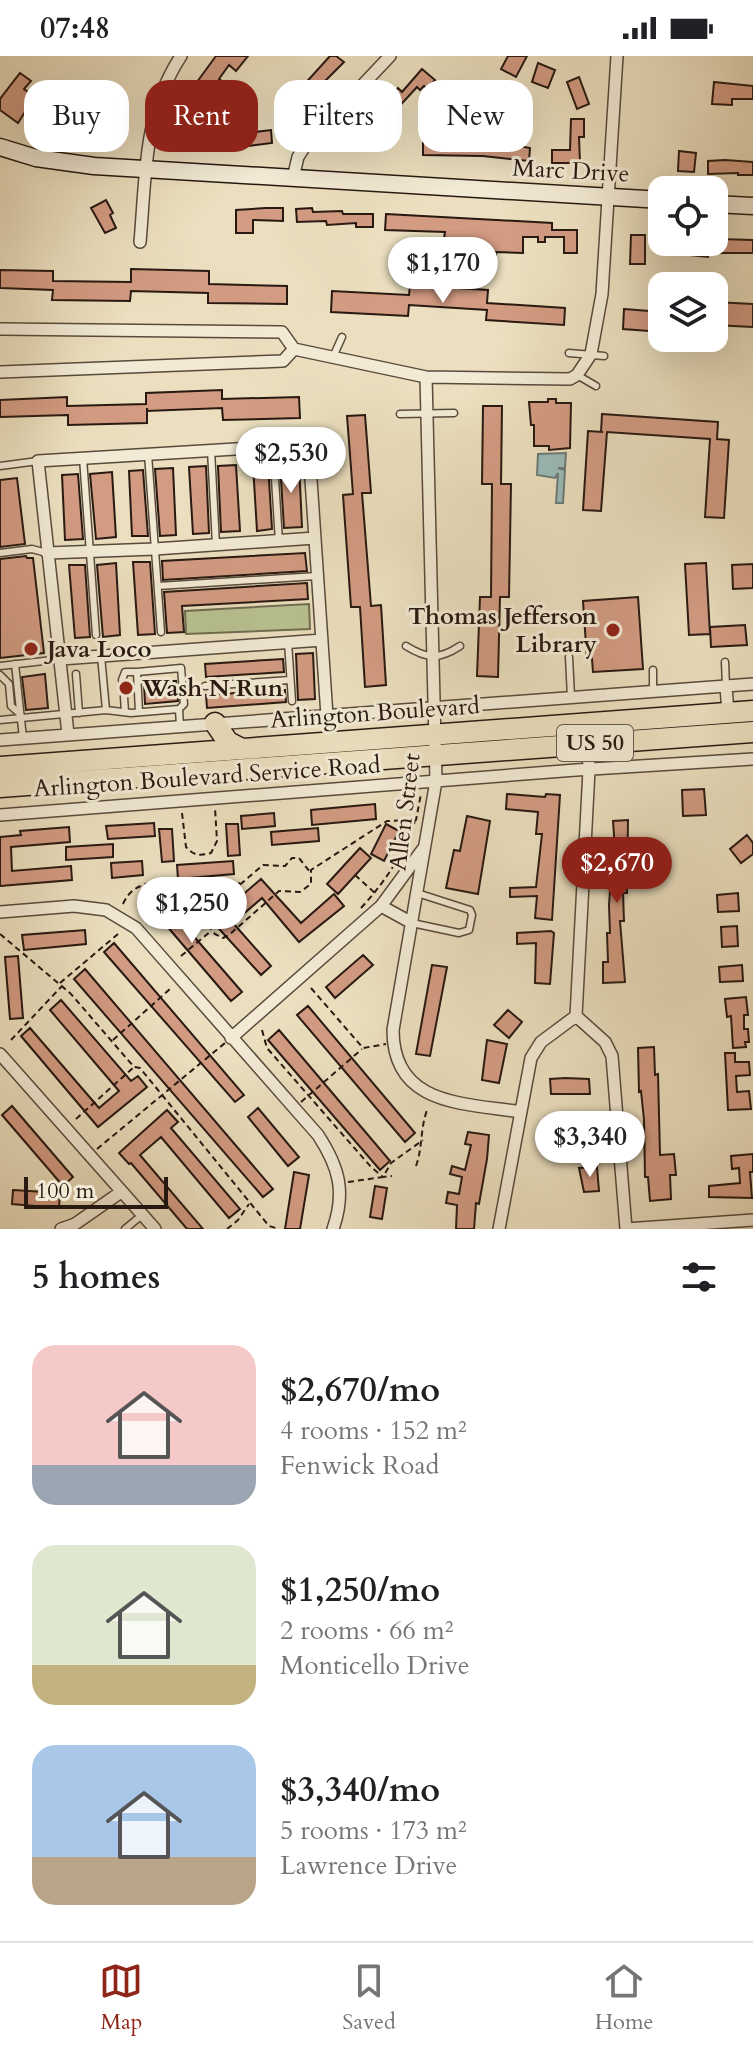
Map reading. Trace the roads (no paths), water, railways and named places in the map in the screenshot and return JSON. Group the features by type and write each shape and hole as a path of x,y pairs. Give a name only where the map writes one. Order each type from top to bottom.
{"highway":[{"name":"Arlington Boulevard","path":"0,787 753,711"},
{"path":"215,723 228,742 240,748"},
{"path":"197,752 210,738 215,723"},
{"name":"Arlington Boulevard","path":"0,767 240,748 588,744 753,732"}],"street":[{"path":"140,242 149,135 157,101 181,56"},
{"path":"293,178 298,157 305,146 390,56"},
{"path":"0,329 282,332 294,349 426,377 570,379 577,375 591,354 602,294 617,56"},
{"name":"Marc Drive","path":"0,147 60,162 146,169 648,199"},
{"path":"728,205 753,206"},
{"path":"0,372 283,361 294,349"},
{"name":"Allen Street","path":"426,377 436,781 393,1043 405,1075 424,1092 442,1099 521,1112"},
{"path":"68,734 38,461 273,447 305,450 309,457 327,716"},
{"path":"47,553 315,538"},
{"path":"61,659 322,640"},
{"path":"0,740 753,684"},
{"path":"726,686 728,713"},
{"path":"576,1016 588,744"},
{"name":"Arlington Boulevard Service Road","path":"0,815 753,759"},
{"path":"231,1038 381,906 425,845"},
{"path":"0,912 74,906 106,910 136,928 318,1135 333,1158 339,1183 339,1211 333,1229"},
{"path":"381,906 412,923"},
{"path":"499,1229 531,1058 541,1042 576,1016"},
{"path":"576,1016 605,1042 612,1056 626,1229 753,1220"},
{"path":"1,1056 155,1229"},
{"path":"61,1229 75,1224 121,1192"}],"lane":[{"path":"333,357 342,337"},
{"path":"569,353 604,356"},
{"path":"577,375 596,386"},
{"path":"400,414 454,413"},
{"path":"273,447 279,542"},
{"path":"211,450 216,545"},
{"path":"148,454 161,632"},
{"path":"83,458 96,635"},
{"path":"0,466 38,461"},
{"path":"0,553 32,549 47,553"},
{"path":"158,586 317,576"},
{"path":"288,642 292,701"},
{"path":"406,646 423,657 433,658 445,656 460,646"},
{"path":"101,656 106,710"},
{"path":"569,657 571,697"},
{"path":"0,666 61,659"},
{"path":"725,662 726,686"},
{"path":"15,664 23,738"},
{"path":"0,720 106,710 132,712 184,704 181,668 125,672 122,680"},
{"path":"172,669 173,681"},
{"path":"653,670 653,691"},
{"path":"150,671 151,682"},
{"path":"133,729 137,672"},
{"path":"76,674 79,713"},
{"path":"0,675 9,684 11,706 20,716"},
{"path":"205,686 290,680"},
{"path":"124,697 132,712"},
{"path":"176,707 180,726"},
{"path":"412,923 459,933 469,930 471,920 470,910 417,893"},
{"path":"125,1229 142,1215"}],"water":[{"path":"566,453 565,468 558,468 565,470 563,503 556,503 558,473 555,478 537,475 538,454"}],"place":[{"name":"Thomas Jefferson Library","path":"613,630"},
{"name":"Java Loco","path":"31,649"},
{"name":"Wash N Run","path":"126,688"}]}
